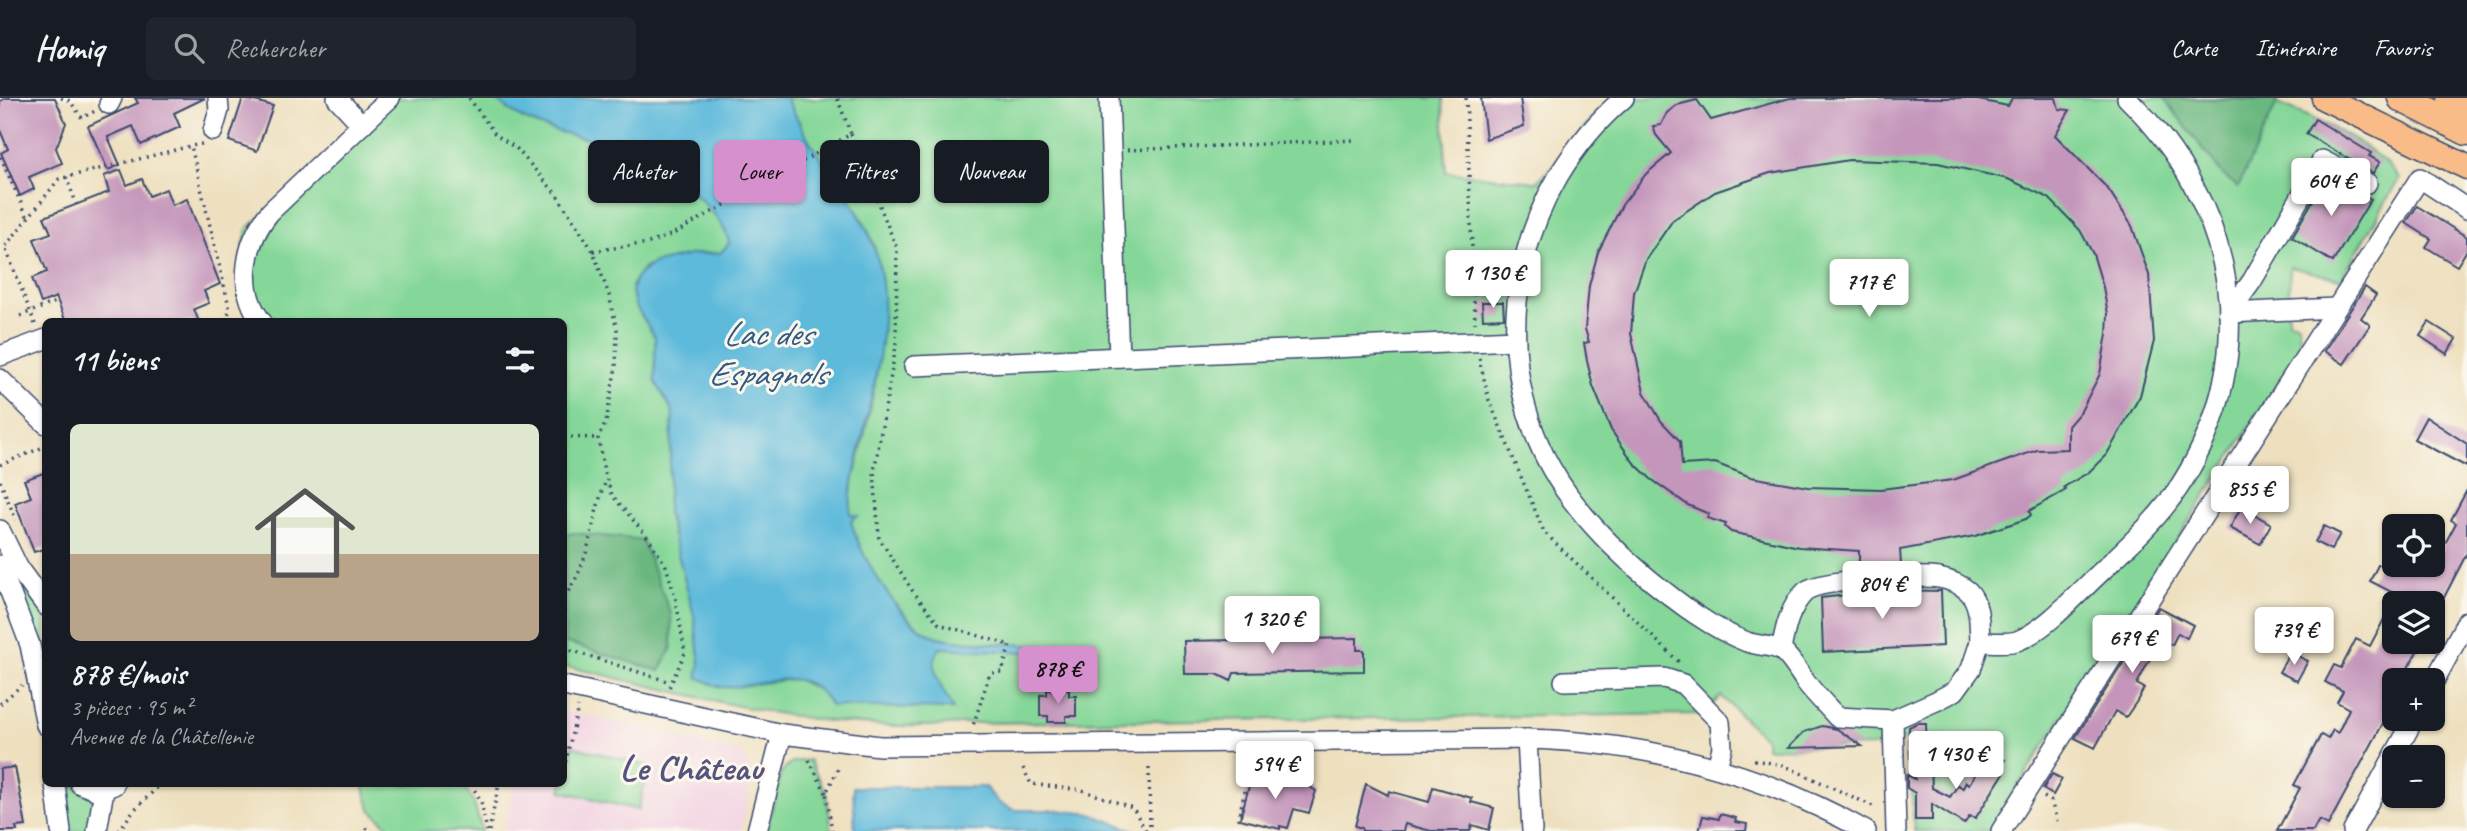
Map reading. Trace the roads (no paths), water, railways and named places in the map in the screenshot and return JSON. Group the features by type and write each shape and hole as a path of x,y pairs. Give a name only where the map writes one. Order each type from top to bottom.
{"highway":[{"path":"2402,98 2467,131"},
{"path":"2452,98 2467,106"}],"main road":[{"path":"2324,98 2467,167"}],"street":[{"path":"213,131 219,110 218,98"},
{"path":"337,98 362,125"},
{"path":"260,318 252,304 247,282 248,257 257,230 270,212 390,98"},
{"path":"1109,98 1119,357"},
{"path":"1623,98 1578,145 1548,192 1528,242 1518,282 1515,340 1526,410 1551,468 1582,511 1648,579 1701,617 1746,642 1782,650 1837,717 1893,720 1955,691 1971,668 1980,642 1978,609 1970,593 1956,583 1917,576 1824,584 1808,589 1787,619 1782,650"},
{"path":"1980,642 2017,641 2032,632 2147,529 2181,485 2206,438 2224,380 2229,313 2220,247 2204,201 2184,167 2146,116 2127,98"},
{"path":"2229,313 2252,281 2322,160 2367,183"},
{"path":"2001,831 2420,178 2467,209"},
{"path":"2229,313 2335,308"},
{"path":"914,366 1515,340"},
{"path":"0,356 42,341"},
{"path":"0,379 42,420"},
{"path":"0,530 19,569 42,601"},
{"path":"0,565 24,626 42,704"},
{"path":"2441,668 2467,621"},
{"path":"1564,681 1664,678 1679,682 1720,722 1723,747 1717,768"},
{"path":"567,687 782,734 852,744 920,747 1527,739 1632,748 1717,768 1797,797 1867,831"},
{"path":"1893,720 1896,831"},
{"path":"2353,831 2407,731"},
{"path":"757,831 782,734"},
{"path":"1527,739 1532,831"},
{"path":"55,787 61,831"},
{"path":"86,787 93,790 104,787"},
{"path":"97,831 108,787"}],"water":[{"name":"Lac des Espagnols","path":"495,98 786,98 820,157 820,203 851,203 870,236 879,267 883,299 878,364 851,493 850,514 858,516 851,520 862,550 883,587 909,619 922,630 935,636 961,641 1043,646 1043,653 940,648 934,663 935,671 953,709 831,706 820,692 808,683 795,680 722,687 697,677 700,664 694,615 667,512 673,412 655,381 655,337 635,305 632,290 636,277 652,264 694,254 720,253 729,244 718,220 700,199 700,140 591,140 555,131 508,110"},
{"path":"853,787 985,787 999,803 1014,810 1057,810 1091,814 1135,831 855,831"}],"district":[{"name":"Le Château","path":"691,767"}]}
